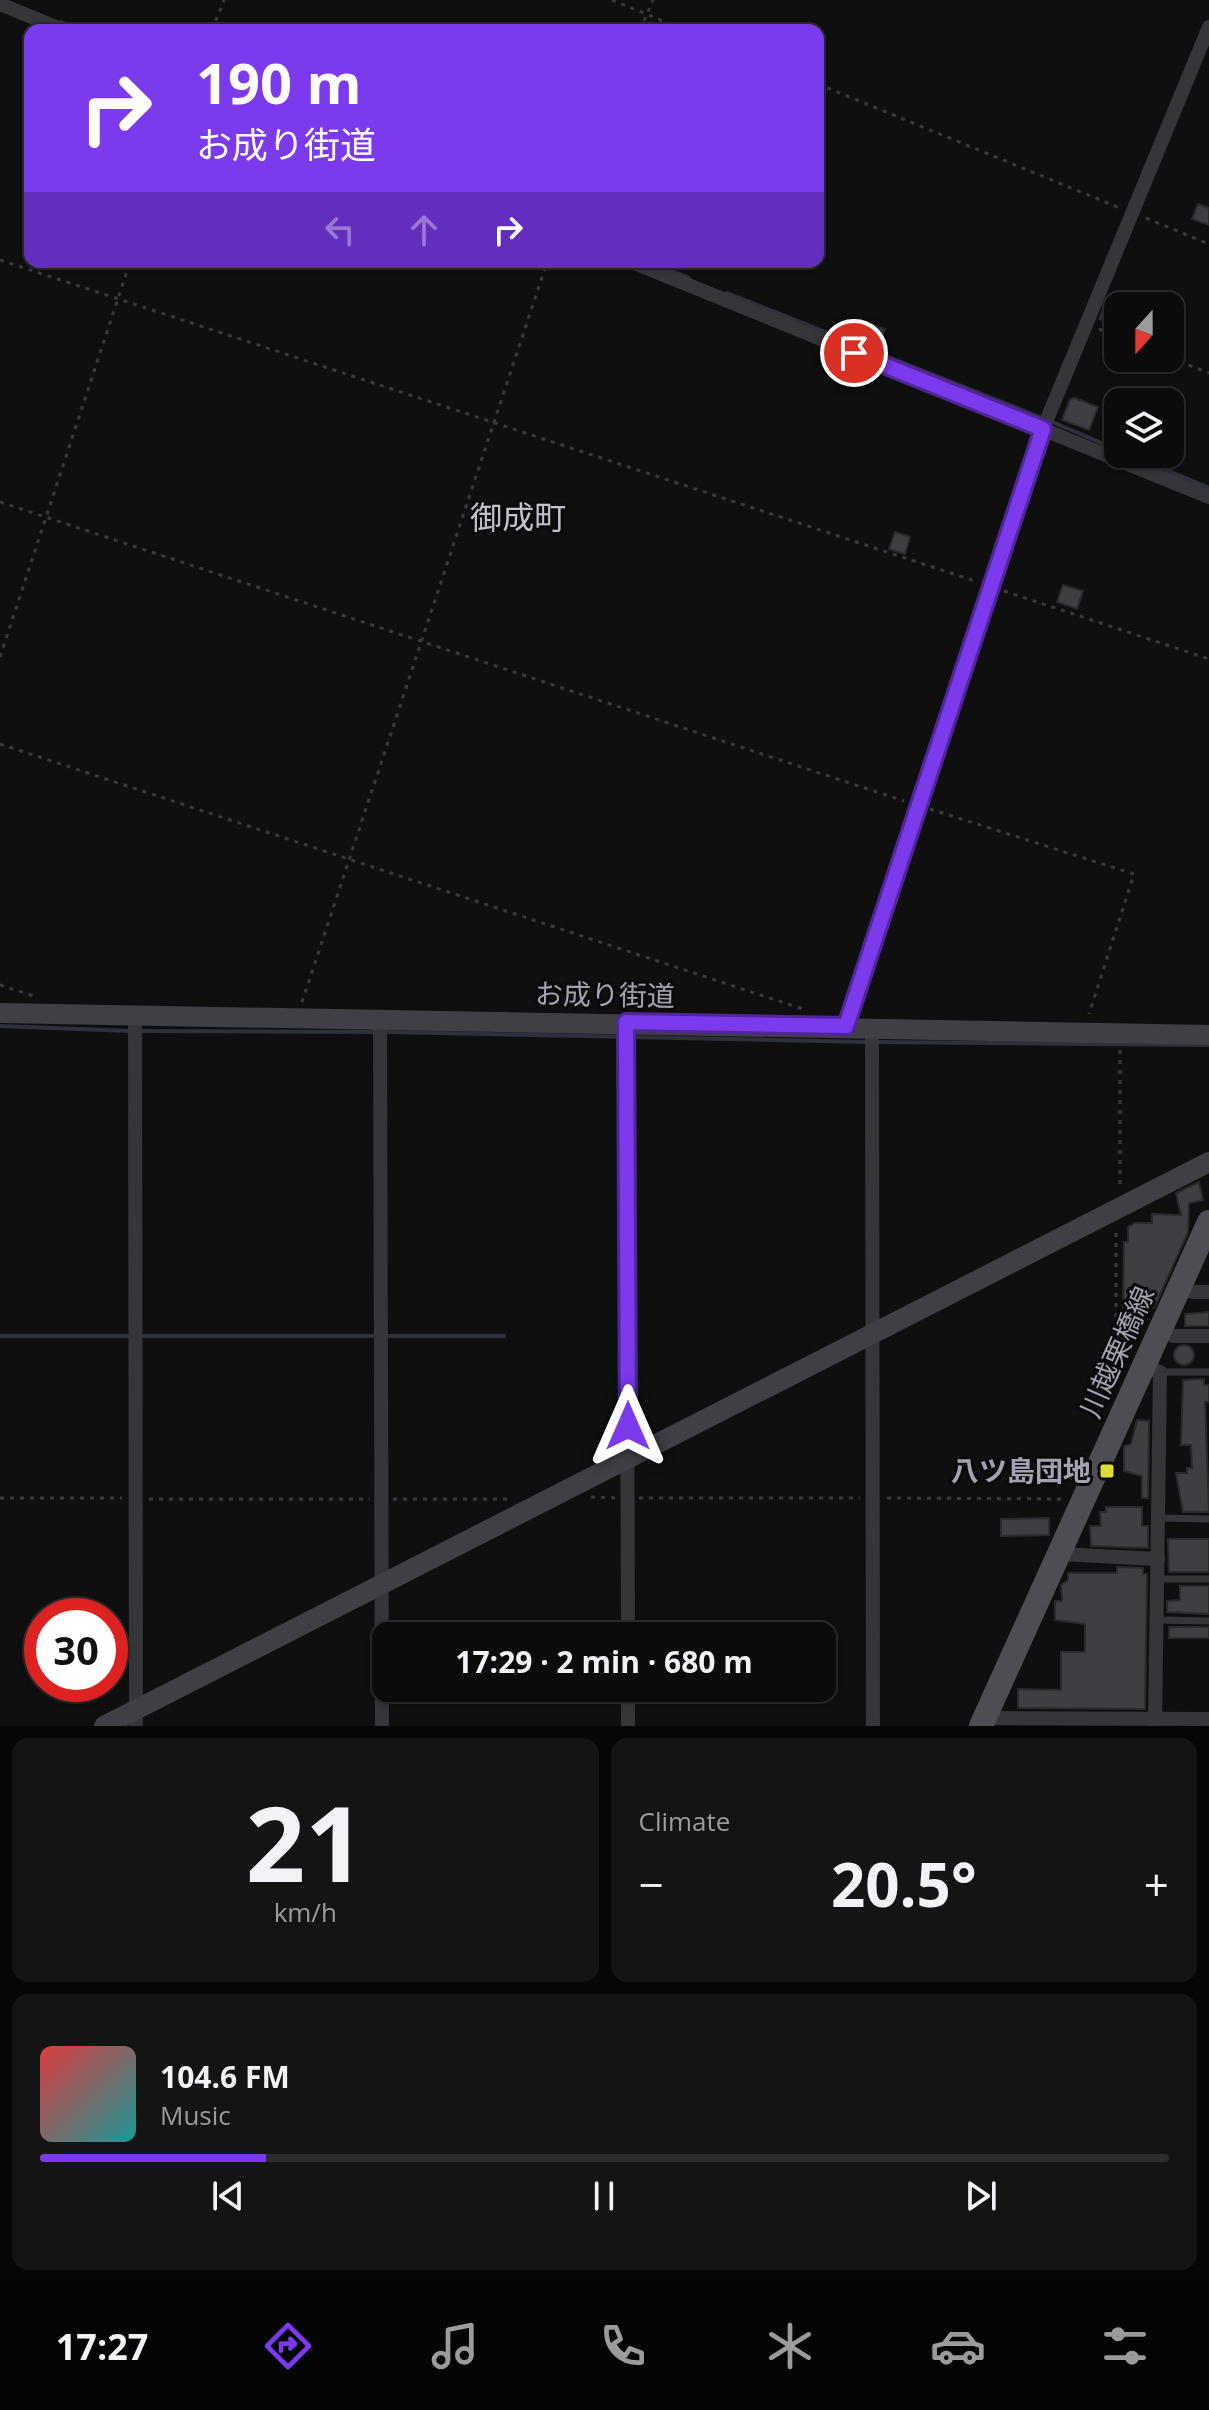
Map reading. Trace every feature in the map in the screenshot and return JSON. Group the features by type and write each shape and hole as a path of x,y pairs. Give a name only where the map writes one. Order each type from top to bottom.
{"main road":[{"name":"川越栗橋線","path":"983,1722 1125,1408 1152,1369 1160,1330 1204,1246 1209,1222"}],"street":[{"path":"0,4 48,24"},
{"path":"846,1026 1043,429 1089,325 1209,27"},
{"path":"647,268 1209,497"},
{"name":"お成り街道","path":"0,1013 135,1018 626,1022 1209,1035"},
{"path":"135,1018 136,1718"},
{"path":"380,1021 382,1726"},
{"path":"626,1022 628,1622"},
{"path":"872,1028 873,1726"},
{"path":"104,1726 136,1718 381,1583 1209,1162"},
{"path":"1180,1287 1193,1292 1209,1292"},
{"path":"1160,1330 1174,1336 1209,1336"},
{"path":"1152,1369 1160,1518 1155,1722"},
{"path":"1059,1554 1158,1559"},
{"path":"628,1702 628,1726"},
{"path":"983,1722 1209,1719"}],"lane":[{"path":"1152,1369 1209,1372"},
{"path":"1160,1518 1209,1519"},
{"path":"1158,1579 1209,1579"},
{"path":"1157,1620 1209,1621"}],"path":[{"path":"214,24 224,0"},
{"path":"612,0 671,24"},
{"path":"643,24 653,0"},
{"path":"824,86 1209,244"},
{"path":"0,260 24,268"},
{"path":"24,268 1209,659"},
{"path":"0,657 128,268"},
{"path":"296,1020 545,268"},
{"path":"1089,325 1104,331"},
{"path":"1184,363 1209,373"},
{"path":"0,502 1134,874 1083,1034"},
{"path":"0,744 815,1013 821,1027"},
{"path":"1120,1035 1116,1398 1125,1408"},
{"path":"584,1497 1084,1501"},
{"path":"0,1498 524,1500 537,1503"}],"building":[{"path":"1198,204 1209,208 1209,225 1192,219"},
{"path":"871,324 885,329 877,349 863,343"},
{"path":"1070,399 1098,407 1089,430 1062,420"},
{"path":"895,532 910,537 905,554 889,549"},
{"path":"1063,585 1083,591 1077,609 1057,602"},
{"path":"1199,1182 1203,1200 1189,1203 1188,1232 1154,1308 1123,1308 1124,1242 1128,1242 1128,1227 1135,1223 1152,1223 1152,1214 1181,1215 1176,1193"},
{"path":"1209,1312 1209,1326 1185,1326 1185,1314"},
{"path":"1184,1345 1191,1348 1194,1355 1191,1362 1184,1365 1177,1362 1174,1355 1177,1348"},
{"path":"1204,1379 1204,1385 1209,1385 1209,1402 1205,1402 1209,1512 1183,1512 1176,1473 1187,1473 1187,1468 1192,1468 1191,1445 1181,1445 1183,1380"},
{"path":"1137,1420 1149,1421 1148,1498 1142,1498 1142,1476 1124,1471 1124,1446 1131,1444"},
{"path":"1106,1507 1142,1507 1142,1526 1148,1526 1148,1548 1091,1546 1090,1526 1101,1526 1100,1512 1106,1512"},
{"path":"1049,1518 1049,1535 1001,1536 1001,1519"},
{"path":"1168,1539 1209,1539 1209,1572 1169,1572"},
{"path":"1117,1567 1143,1568 1143,1574 1147,1574 1145,1709 1018,1708 1018,1689 1061,1690 1061,1652 1085,1652 1085,1624 1055,1620 1055,1601 1062,1601 1061,1585 1068,1580 1068,1573 1117,1573"},
{"path":"1180,1586 1209,1586 1209,1614 1167,1612 1167,1601 1180,1600"},
{"path":"1169,1627 1209,1627 1209,1638 1169,1638"}],"waterway":[{"path":"61,22 66,24"},
{"path":"665,268 689,278"},
{"path":"727,293 1042,418"},
{"path":"1050,421 1104,444"},
{"path":"1161,468 1209,488"},
{"path":"0,1026 131,1031"},
{"path":"140,1031 375,1032"},
{"path":"384,1032 867,1042"},
{"path":"875,1042 1209,1045"},
{"path":"0,1336 504,1336"}],"place":[{"name":"八ツ島団地","path":"1107,1471"}],"district":[{"name":"御成町","path":"518,518"}],"route":[{"path":"628,1426 626,1022 846,1026 1043,429 854,353"}]}
